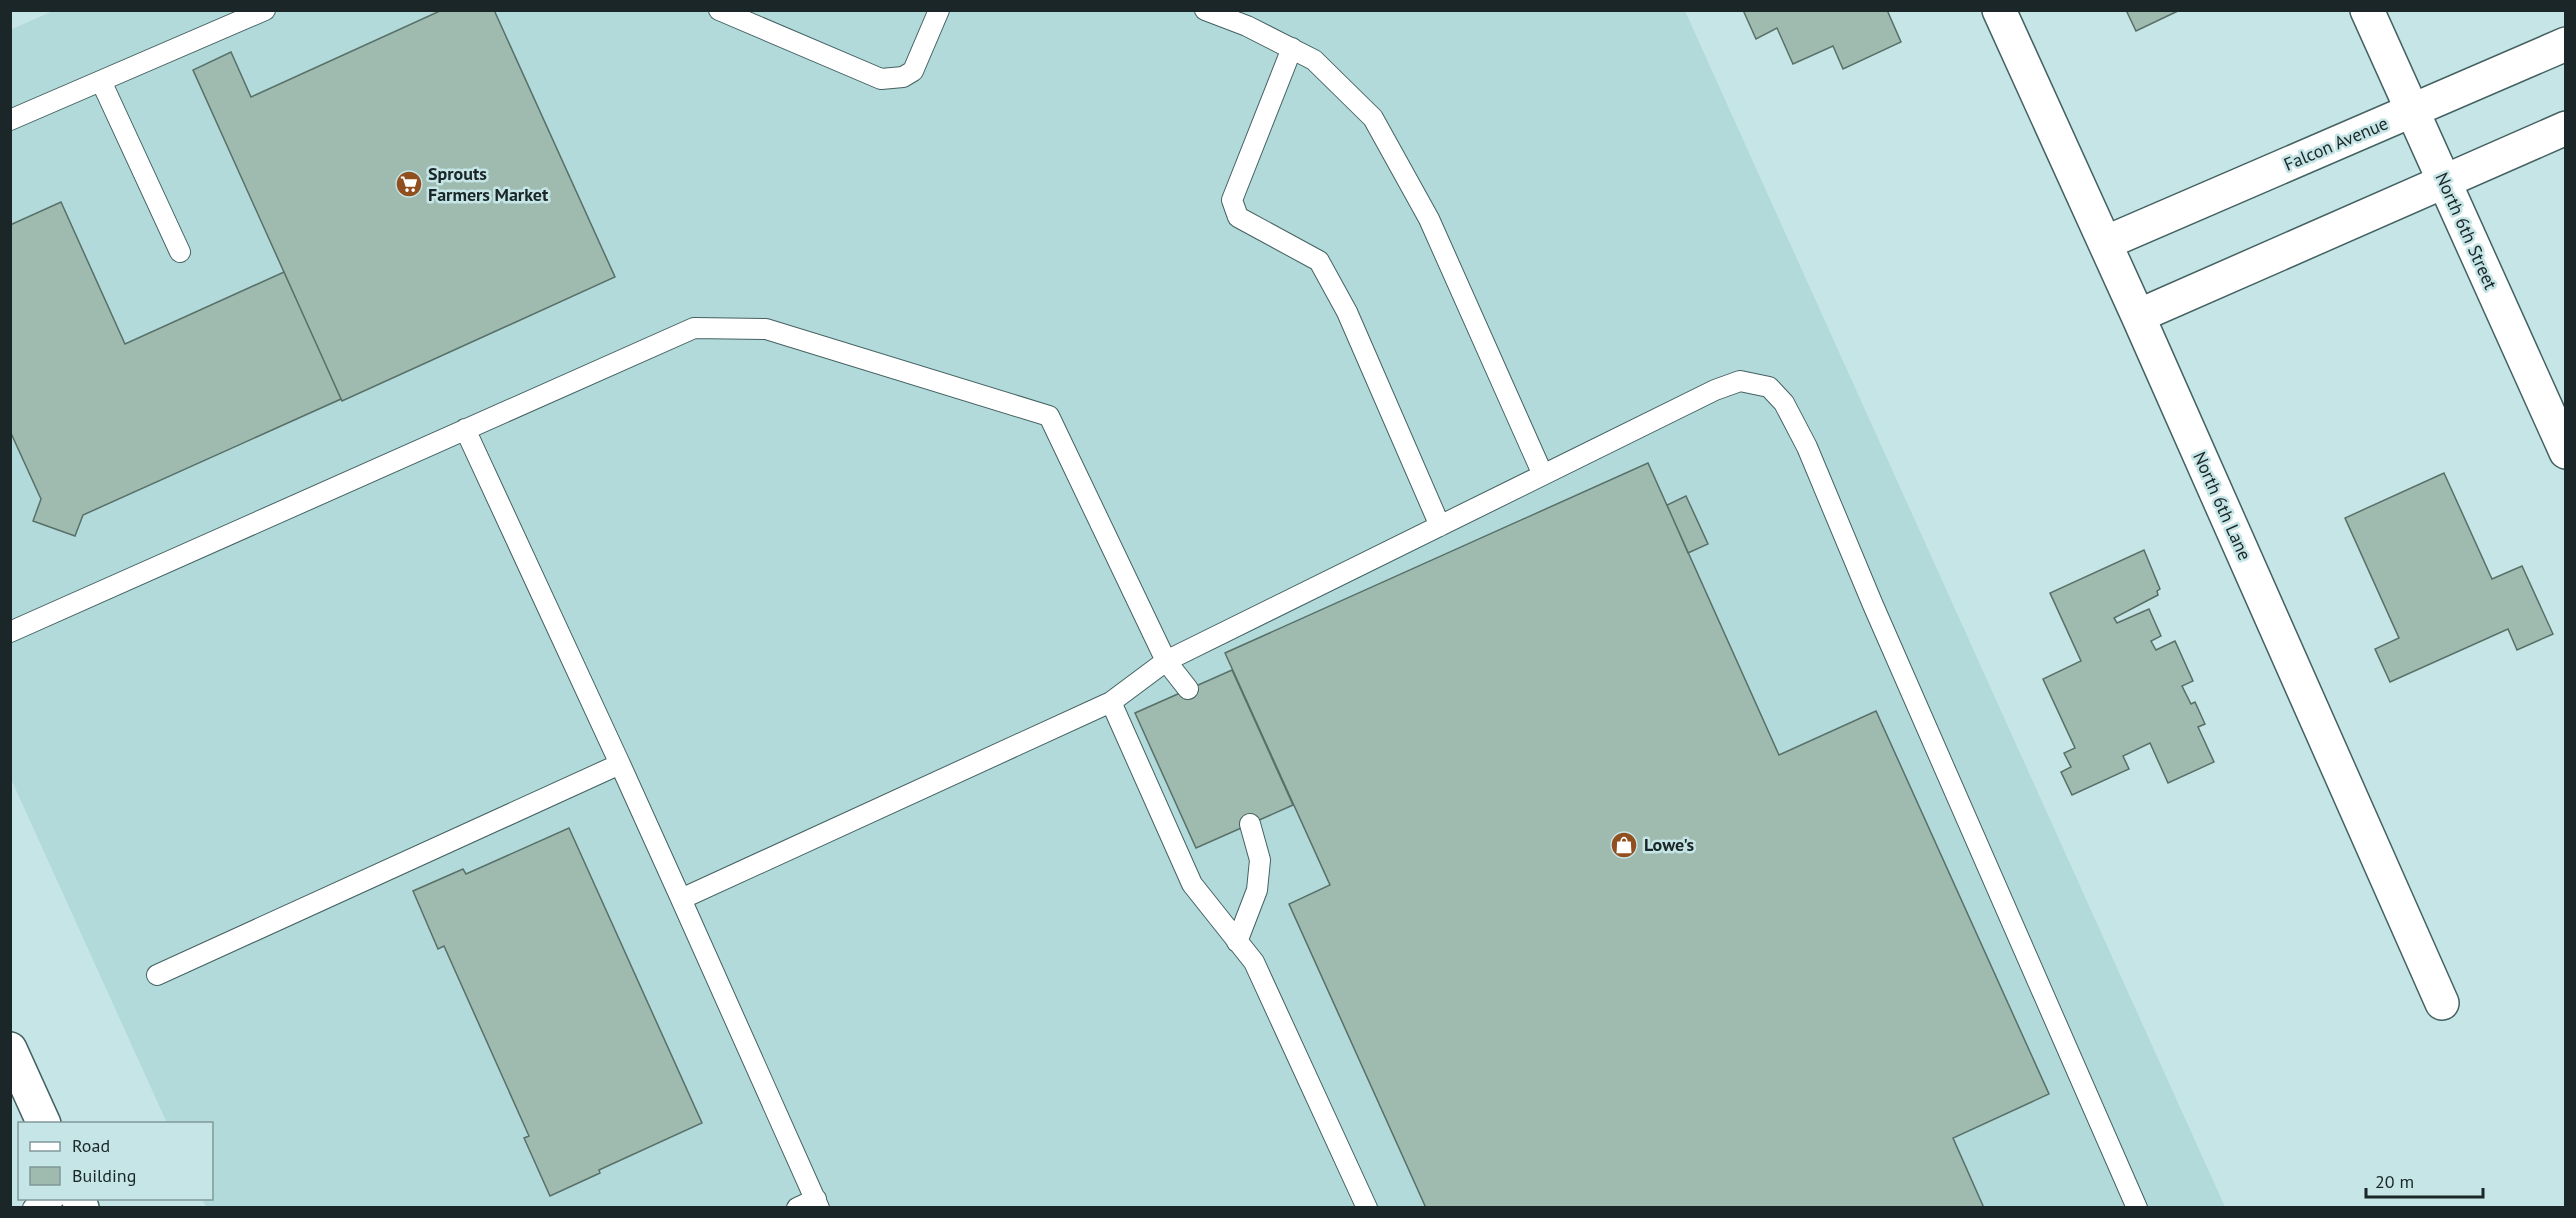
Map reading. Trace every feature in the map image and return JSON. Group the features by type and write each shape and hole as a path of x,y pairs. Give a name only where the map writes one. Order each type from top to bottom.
{"street":[{"name":"North 6th Lane","path":"1999,10 2138,316 2442,1004"},
{"name":"North 6th Street","path":"2367,10 2565,452"},
{"name":"Falcon Avenue","path":"2105,243 2565,44"},
{"path":"2138,316 2565,128"},
{"path":"10,1049 43,1122"}],"lane":[{"path":"10,120 265,10"},
{"path":"719,10 881,79 903,78 914,71 939,10"},
{"path":"1205,10 1247,26 1314,60 1373,118 1429,219 1543,475"},
{"path":"1292,48 1232,200 1238,217 1319,261 1347,312 1440,526"},
{"path":"101,81 180,252"},
{"path":"10,632 694,328 766,329 1049,416 1166,661 1188,689"},
{"path":"681,899 1111,702 1166,661 1715,390 1740,381 1769,387 1784,403 1807,447 2137,1208"},
{"path":"465,429 620,764 818,1203 797,1208"},
{"path":"1111,702 1192,884 1254,962 1367,1208"},
{"path":"157,975 620,764"},
{"path":"1237,942 1257,890 1260,860 1250,824"},
{"path":"33,1208 51,1200"}],"shaded area":[{"path":"55,10 1685,11 2225,1207 206,1207 202,1200 213,1200 213,1122 167,1122 11,779 10,30"}],"building":[{"name":"Sprouts Farmers Market","path":"442,10 494,10 615,277 342,401 193,70 231,52 251,97"},
{"path":"1743,10 1887,10 1901,42 1843,69 1833,46 1793,64 1777,28 1756,39"},
{"path":"2126,10 2180,10 2136,31"},
{"path":"61,202 125,344 284,272 341,399 83,515 75,536 33,521 41,499 10,431 10,225"},
{"name":"Lowe's","path":"1648,463 1779,755 1876,711 2049,1094 1953,1138 1984,1208 1426,1208 1289,904 1330,885 1225,653"},
{"path":"2444,473 2492,579 2522,566 2553,634 2517,650 2508,629 2390,682 2375,649 2399,638 2345,518"},
{"path":"1686,496 1708,544 1688,553 1667,505"},
{"path":"2144,550 2160,589 2157,591 2158,595 2114,618 2117,623 2149,609 2161,636 2151,641 2156,650 2175,641 2193,681 2182,686 2191,704 2195,702 2205,724 2198,727 2214,762 2168,783 2150,743 2123,756 2129,769 2072,795 2061,772 2071,767 2064,753 2075,748 2043,679 2081,661 2050,593"},
{"path":"1232,670 1293,805 1196,848 1135,713"},
{"path":"569,828 702,1123 599,1170 600,1173 550,1196 524,1138 529,1136 444,946 438,949 413,891 463,869 466,874"}],"place":[{"name":"Sprouts Farmers Market","path":"409,184"},
{"name":"Lowe's","path":"1624,845"}]}
